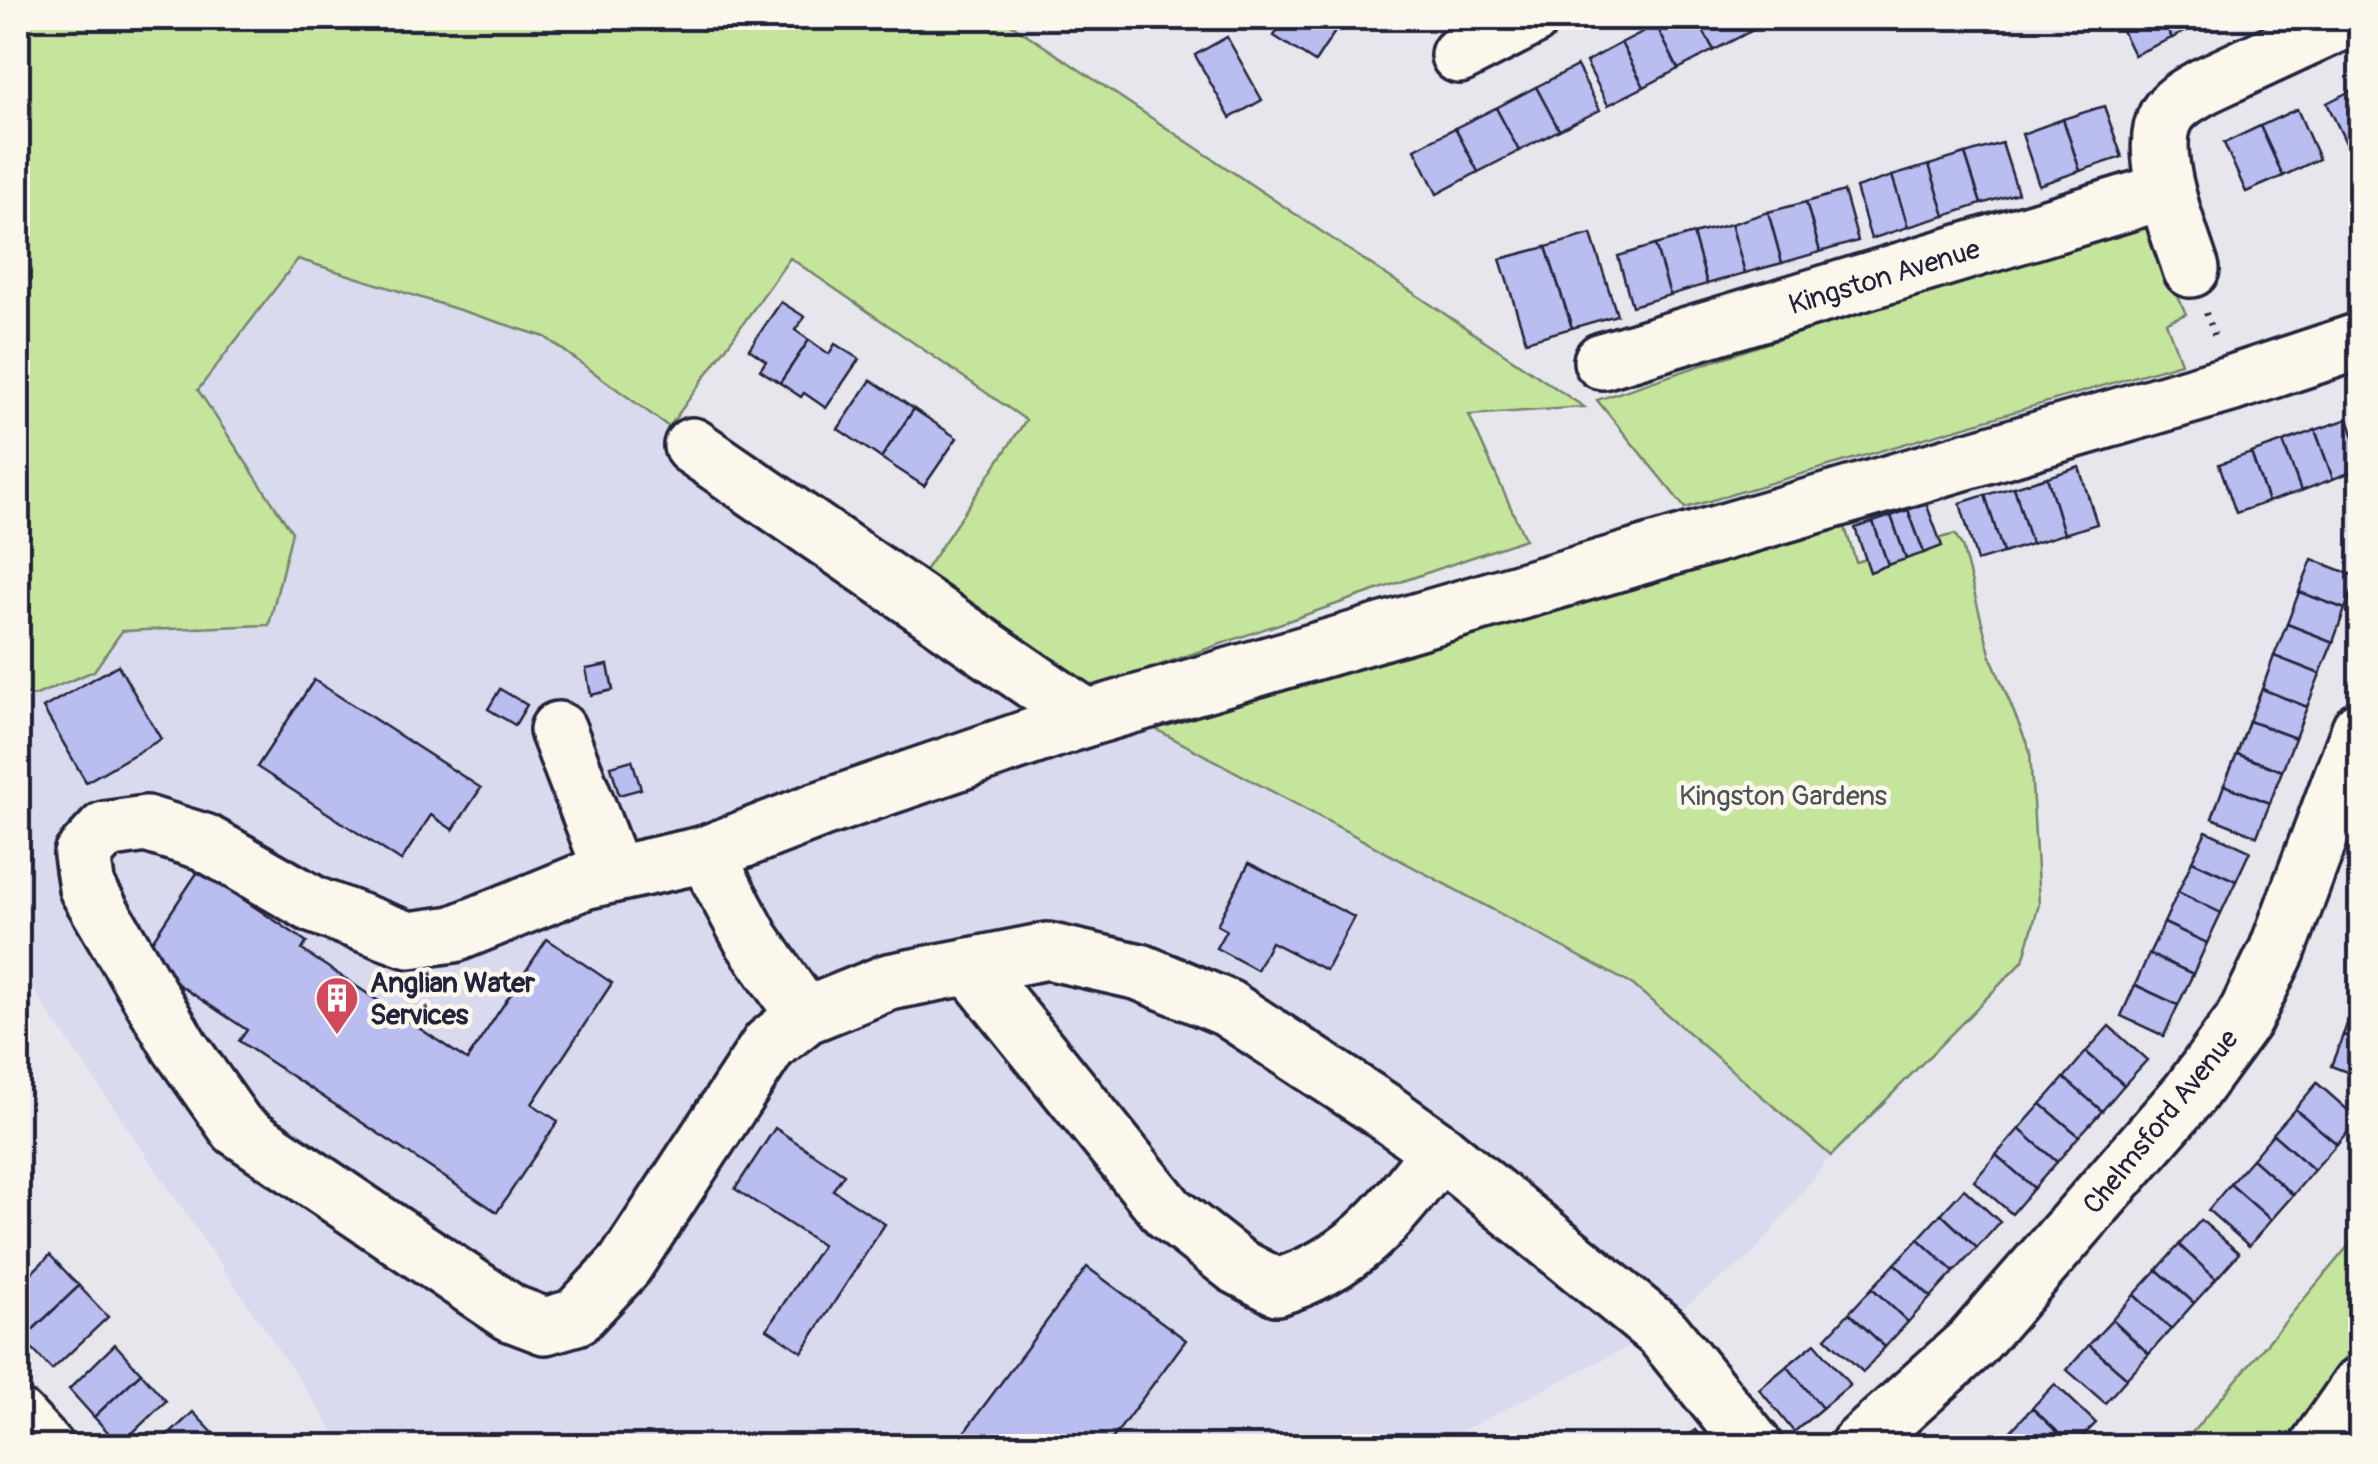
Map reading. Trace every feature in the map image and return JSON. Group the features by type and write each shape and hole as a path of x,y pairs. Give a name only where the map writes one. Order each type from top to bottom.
{"street":[{"path":"1459,55 1531,18"},
{"path":"2191,270 2166,191 2161,129 2169,112 2182,99 2350,18"},
{"name":"Kingston Avenue","path":"1602,361 2166,191"},
{"path":"1754,1446 1663,1333 1440,1151 1227,1008 1140,972 1047,951 888,982 804,1016 769,1045 624,1266 576,1317 545,1326 511,1313 237,1128 180,1047 87,888 82,855 105,830 146,824 204,842 314,905 409,940 454,934 584,881 706,854 819,810 1087,718 2232,383 2360,340"},
{"path":"692,446 1087,718"},
{"name":"Chelmsford Avenue","path":"1858,1446 1972,1343 2190,1094 2244,1019 2277,951 2360,729"},
{"path":"558,730 613,874"},
{"path":"706,854 752,940 804,1016"},
{"path":"970,966 1168,1212 1237,1266 1277,1288 1312,1277 1344,1258 1384,1220 1440,1151"},
{"path":"2318,1446 2360,1385"},
{"path":"18,1418 44,1446"}],"path":[{"path":"2191,270 2232,383"}],"shaded area":[{"path":"314,170 666,420 905,583 1137,719 1633,985 1831,1156 1752,1255 1641,1340 1432,1446 344,1446 18,967 18,480"}],"green space":[{"path":"18,18 1002,18 1584,407 1469,415 1525,539 1073,695 914,587 1026,420 790,258 669,427 545,337 298,259 198,390 292,532 269,625 122,631 94,671 34,696 18,691"},
{"path":"2142,218 2186,314 2166,322 2181,363 1685,508 1597,400"},
{"name":"Kingston Gardens","path":"1841,515 1856,562 1955,534 1962,546 1991,657 2030,751 2039,904 2023,961 1831,1156 1633,985 1137,719"},
{"path":"2360,1232 2360,1446 2181,1446"}],"building":[{"path":"1286,18 1324,18 1338,27 1315,62 1274,36"},
{"path":"1670,18 1696,18 1714,50 1678,69 1656,25"},
{"path":"1696,18 1742,18 1749,32 1714,50"},
{"path":"1742,18 1776,18 1749,32"},
{"path":"2116,18 2162,18 2172,38 2134,55"},
{"path":"2162,18 2208,18 2209,20 2172,38"},
{"path":"1656,25 1678,69 1644,87 1621,43"},
{"path":"1227,37 1262,100 1230,118 1195,55"},
{"path":"1621,43 1644,87 1608,105 1586,62"},
{"path":"1577,66 1600,110 1559,130 1536,87"},
{"path":"2360,86 2360,136 2346,143 2327,103"},
{"path":"1536,87 1559,130 1519,151 1496,108"},
{"path":"2104,106 2122,157 2080,171 2063,119"},
{"path":"1496,108 1519,151 1478,172 1455,128"},
{"path":"2297,109 2319,159 2283,176 2260,126"},
{"path":"2063,119 2080,171 2039,185 2022,134"},
{"path":"2260,126 2283,176 2246,192 2224,143"},
{"path":"1455,128 1478,172 1437,194 1415,149"},
{"path":"2002,143 2018,193 1981,204 1965,154"},
{"path":"1965,154 1981,204 1945,216 1929,165"},
{"path":"1929,165 1945,216 1908,227 1892,176"},
{"path":"1892,176 1908,227 1871,239 1856,188"},
{"path":"1844,191 1858,241 1820,252 1806,202"},
{"path":"1806,202 1820,252 1782,263 1768,212"},
{"path":"1768,212 1782,263 1745,273 1731,224"},
{"path":"1731,224 1745,273 1707,284 1693,234"},
{"path":"1591,234 1617,315 1572,328 1546,247"},
{"path":"1693,234 1707,284 1670,295 1655,245"},
{"path":"1655,245 1670,295 1632,306 1618,256"},
{"path":"1546,247 1572,328 1526,341 1500,259"},
{"path":"781,302 805,317 795,330 809,340 780,383 760,370 766,361 749,349"},
{"path":"809,340 829,354 835,344 859,359 826,408 780,383"},
{"path":"871,380 914,409 881,458 838,429"},
{"path":"914,409 957,438 924,486 881,458"},
{"path":"2348,419 2360,455 2360,469 2333,479 2315,430"},
{"path":"2315,430 2333,479 2301,491 2283,442"},
{"path":"2283,442 2301,491 2268,502 2251,453"},
{"path":"2251,453 2268,502 2236,513 2219,464"},
{"path":"2079,467 2097,524 2064,534 2047,477"},
{"path":"2047,477 2064,534 2031,544 2014,487"},
{"path":"2014,487 2031,544 2003,553 1985,495"},
{"path":"1985,495 2003,553 1977,561 1960,503"},
{"path":"1926,503 1942,546 1924,553 1908,510"},
{"path":"1908,510 1924,553 1906,559 1891,516"},
{"path":"1891,516 1906,559 1888,565 1873,522"},
{"path":"1873,522 1888,565 1870,572 1855,528"},
{"path":"2312,559 2358,577 2345,609 2299,592"},
{"path":"2299,592 2345,609 2333,642 2287,624"},
{"path":"2287,624 2333,642 2320,674 2274,656"},
{"path":"2274,656 2320,674 2307,707 2262,689"},
{"path":"118,665 161,739 86,782 43,708"},
{"path":"608,665 613,690 591,695 586,669"},
{"path":"314,680 481,788 453,830 431,815 401,861 257,767"},
{"path":"500,689 527,705 515,725 488,709"},
{"path":"2262,689 2307,707 2295,738 2249,721"},
{"path":"2249,721 2295,738 2282,771 2237,754"},
{"path":"2237,754 2282,771 2270,803 2224,785"},
{"path":"632,760 641,789 619,795 611,766"},
{"path":"2224,785 2270,803 2257,836 2212,818"},
{"path":"2206,831 2250,851 2236,881 2192,861"},
{"path":"2192,861 2236,881 2221,913 2178,892"},
{"path":"1249,863 1354,917 1326,970 1271,942 1257,970 1216,948 1226,930 1217,925"},
{"name":"Anglian Water Services","path":"199,870 307,942 302,950 467,1060 547,939 612,983 532,1104 558,1121 497,1212 239,1041 247,1030 140,959"},
{"path":"2178,892 2221,913 2207,943 2164,923"},
{"path":"2164,923 2207,943 2193,974 2149,954"},
{"path":"2149,954 2193,974 2178,1005 2135,985"},
{"path":"2135,985 2178,1005 2164,1036 2121,1016"},
{"path":"2354,1005 2360,1007 2360,1042 2343,1035"},
{"path":"2109,1026 2147,1060 2124,1085 2086,1052"},
{"path":"2343,1035 2360,1042 2360,1077 2331,1066"},
{"path":"2086,1052 2124,1085 2102,1111 2064,1078"},
{"path":"2064,1078 2102,1111 2079,1136 2041,1104"},
{"path":"2317,1083 2358,1119 2337,1144 2295,1109"},
{"path":"2041,1104 2079,1136 2057,1162 2019,1129"},
{"path":"2295,1109 2337,1144 2314,1170 2273,1134"},
{"path":"775,1128 844,1174 833,1190 885,1224 802,1352 767,1329 822,1245 735,1189"},
{"path":"2019,1129 2057,1162 2034,1188 1996,1155"},
{"path":"2273,1134 2314,1170 2293,1195 2252,1159"},
{"path":"1996,1155 2034,1188 2012,1214 1974,1181"},
{"path":"2252,1159 2293,1195 2271,1220 2230,1184"},
{"path":"2230,1184 2271,1220 2249,1246 2208,1210"},
{"path":"1964,1189 2000,1222 1977,1248 1941,1214"},
{"path":"1941,1214 1977,1248 1954,1272 1918,1239"},
{"path":"2201,1220 2239,1253 2216,1279 2179,1245"},
{"path":"1918,1239 1954,1272 1931,1297 1895,1264"},
{"path":"2179,1245 2216,1279 2194,1303 2157,1270"},
{"path":"50,1255 79,1286 23,1339 18,1333 18,1286"},
{"path":"1895,1264 1931,1297 1908,1322 1872,1288"},
{"path":"1087,1267 1186,1340 1107,1446 954,1446"},
{"path":"2157,1270 2194,1303 2171,1329 2134,1295"},
{"path":"79,1286 108,1317 52,1370 23,1339"},
{"path":"1872,1288 1908,1322 1885,1347 1849,1313"},
{"path":"2134,1295 2171,1329 2149,1354 2112,1320"},
{"path":"1849,1313 1885,1347 1863,1372 1826,1338"},
{"path":"2112,1320 2149,1354 2127,1378 2089,1345"},
{"path":"1815,1343 1850,1385 1822,1408 1787,1366"},
{"path":"115,1344 141,1373 94,1417 69,1389"},
{"path":"2089,1345 2127,1378 2105,1403 2067,1370"},
{"path":"1787,1366 1822,1408 1794,1432 1759,1389"},
{"path":"141,1373 166,1401 120,1445 94,1417"},
{"path":"2055,1384 2096,1423 2073,1446 2032,1408"},
{"path":"2032,1408 2072,1446 2024,1446 2009,1433"},
{"path":"193,1412 213,1433 198,1446 157,1446"},
{"path":"1695,1430 1709,1446 1675,1446"},
{"path":"2009,1433 2024,1446 1996,1446"}],"place":[{"name":"Anglian Water Services","path":"337,1036"}]}
